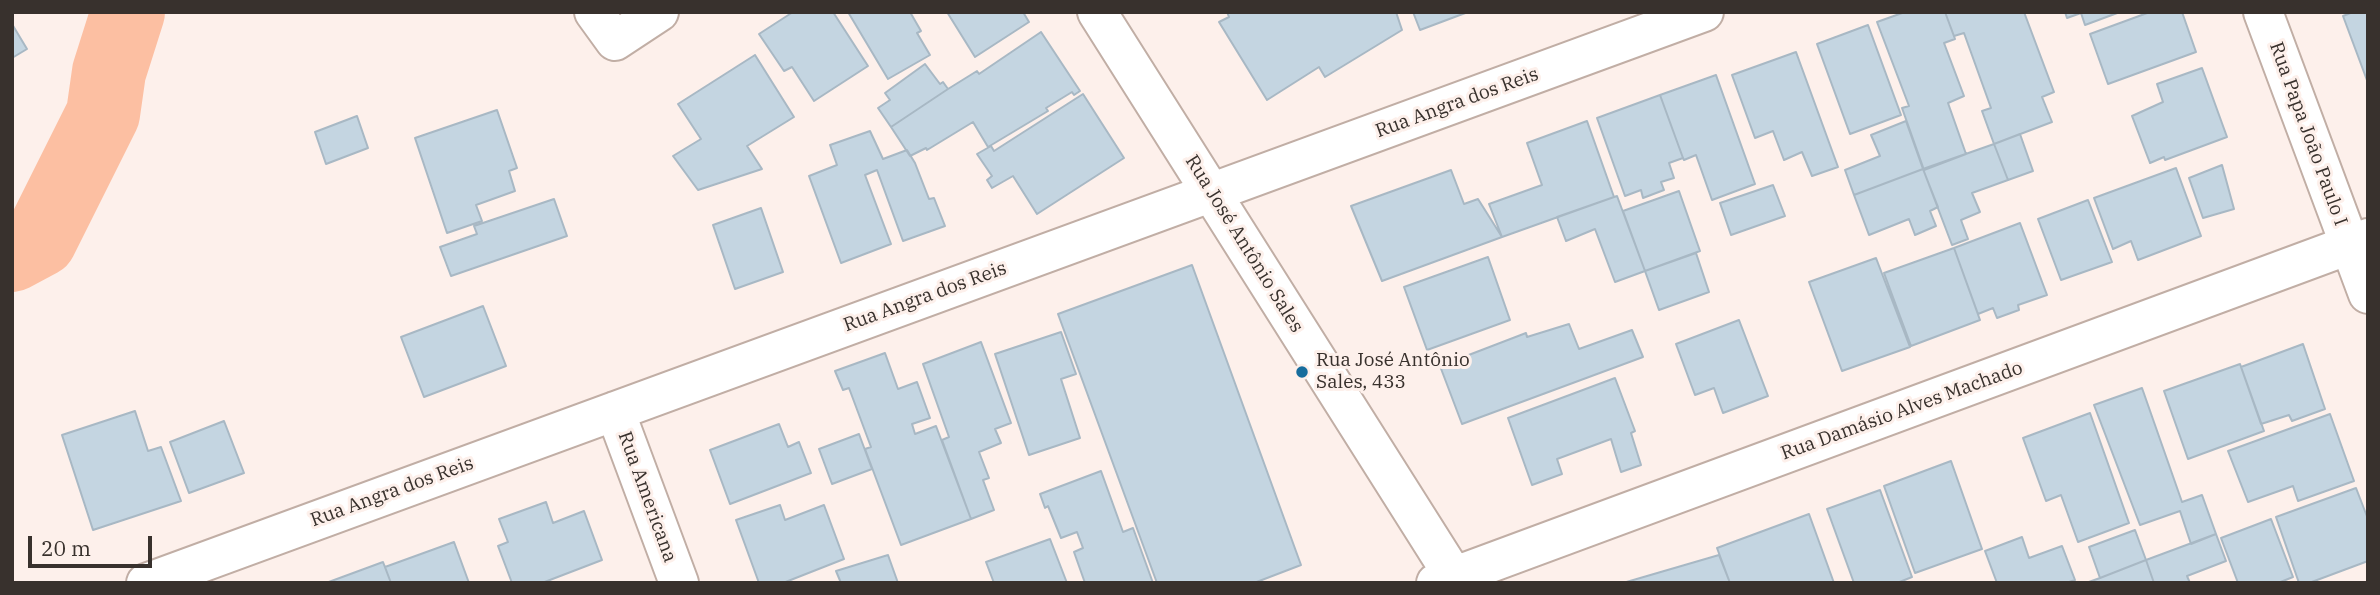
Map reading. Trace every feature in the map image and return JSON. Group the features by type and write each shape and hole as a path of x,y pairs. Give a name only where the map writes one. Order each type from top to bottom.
{"street":[{"path":"605,27 659,12"},
{"name":"Rua José Antônio Sales","path":"1097,12 1449,581"},
{"name":"Rua Angra dos Reis","path":"146,583 1704,12"},
{"name":"Rua Papa João Paulo I","path":"2263,12 2359,242 2368,294"},
{"name":"Rua Damásio Alves Machado","path":"1449,581 2359,242"},
{"name":"Rua Americana","path":"615,411 679,583"}],"building":[{"path":"793,12 833,12 868,66 814,101 792,67 784,71 759,34"},
{"path":"848,12 910,12 921,31 917,33 930,55 888,79"},
{"path":"947,12 1023,12 1029,22 975,57"},
{"path":"1227,12 1396,12 1402,30 1325,77 1319,67 1267,100 1219,22 1229,17"},
{"path":"1413,12 1468,12 1420,30"},
{"path":"1905,12 1945,12 1955,39 1944,43 1964,96 1948,103 1966,154 1924,170 1902,108 1909,106 1877,22"},
{"path":"1945,12 2024,12 2054,92 2042,97 2052,122 1994,144 1982,111 1991,108 1964,33 1954,36"},
{"path":"2065,12 2120,12 2085,25 2081,13 2067,18"},
{"path":"2150,12 2182,12 2196,52 2108,84 2090,34"},
{"path":"2353,12 2368,12 2368,83 2343,16"},
{"path":"12,24 27,49 12,58"},
{"path":"1868,25 1901,115 1850,134 1817,44"},
{"path":"1041,32 1080,91 1074,95 1072,92 1046,108 1048,111 988,147 973,122 927,150 926,148 910,156 891,127 977,71 979,74"},
{"path":"1796,52 1838,167 1812,176 1802,152 1784,160 1773,131 1755,138 1732,75"},
{"path":"755,55 794,117 747,146 762,169 698,190 673,156 701,139 678,104"},
{"path":"925,64 940,84 943,82 948,89 891,127 878,108 890,100 885,93"},
{"path":"2202,68 2227,137 2150,163 2132,116 2163,102 2157,84"},
{"path":"1716,75 1755,184 1712,200 1696,155 1684,160 1683,158 1660,95"},
{"path":"1083,94 1124,158 1037,214 1013,176 992,188 987,180 992,176 977,154 991,146 994,151"},
{"path":"1660,95 1683,158 1669,163 1674,178 1661,182 1664,190 1643,198 1641,190 1625,196 1597,118"},
{"path":"497,110 517,168 509,171 515,191 476,205 482,221 447,233 415,138"},
{"path":"357,116 368,148 326,164 315,132"},
{"path":"1587,121 1614,197 1502,237 1489,204 1542,185 1527,143"},
{"path":"1906,121 1923,169 1854,195 1845,170 1880,156 1871,135"},
{"path":"870,131 883,159 907,150 929,199 934,198 945,226 903,241 877,170 865,175 891,244 841,263 809,176 837,165 830,145"},
{"path":"2020,134 2033,171 2008,180 1994,144"},
{"path":"1994,144 2008,180 1972,193 1980,212 1961,220 1968,239 1952,245 1923,169"},
{"path":"2222,165 2234,209 2203,218 2189,178"},
{"path":"2176,168 2201,236 2138,260 2131,241 2113,249 2094,198"},
{"path":"1923,169 1938,207 1930,211 1936,226 1915,235 1909,219 1869,235 1854,195"},
{"path":"1451,170 1464,204 1478,199 1502,237 1382,281 1351,206"},
{"path":"1773,185 1785,216 1731,235 1720,203"},
{"path":"1679,191 1700,251 1645,271 1623,211"},
{"path":"1617,196 1645,271 1615,282 1595,229 1566,241 1557,217"},
{"path":"554,199 567,236 451,276 440,247 477,234 474,226"},
{"path":"2088,200 2112,262 2061,280 2038,219"},
{"path":"761,208 783,272 735,289 713,225"},
{"path":"2020,223 2047,295 2018,305 2019,310 1997,318 1993,308 1978,314 1954,248"},
{"path":"1954,248 1980,320 1911,346 1884,273"},
{"path":"1696,253 1709,292 1659,310 1645,271"},
{"path":"1488,257 1510,320 1427,350 1404,287"},
{"path":"1876,258 1910,347 1842,371 1809,282"},
{"path":"1192,265 1301,565 1254,583 1157,583 1058,314"},
{"path":"483,306 506,366 424,397 401,337"},
{"path":"1739,320 1768,396 1723,413 1714,388 1695,395 1676,344"},
{"path":"1569,324 1579,349 1632,330 1643,357 1462,424 1440,366 1526,333 1527,337"},
{"path":"1061,332 1076,374 1061,379 1080,438 1029,455 995,354"},
{"path":"981,342 1011,423 995,429 1001,443 979,452 989,478 983,480 994,510 971,519 942,440 949,437 923,364"},
{"path":"2303,344 2325,409 2292,421 2289,415 2261,424 2241,367"},
{"path":"885,353 898,389 917,382 930,418 912,424 915,434 936,426 971,519 901,545 865,449 871,447 849,388 843,390 835,371"},
{"path":"2240,364 2264,431 2188,459 2164,391"},
{"path":"1615,378 1635,431 1631,433 1641,465 1621,472 1611,439 1557,459 1562,474 1532,485 1508,418"},
{"path":"2142,388 2182,502 2202,495 2216,534 2191,544 2180,511 2140,525 2094,405"},
{"path":"135,411 148,451 161,447 181,501 93,530 62,435"},
{"path":"2090,413 2129,523 2078,542 2061,495 2046,501 2023,438"},
{"path":"2330,414 2354,481 2298,501 2293,486 2248,502 2228,451"},
{"path":"224,421 244,473 189,493 170,442"},
{"path":"779,424 788,447 799,442 811,473 730,504 710,450"},
{"path":"859,434 872,469 832,484 819,449"},
{"path":"1951,461 1982,549 1915,573 1884,486"},
{"path":"1101,471 1123,532 1133,528 1153,583 1085,583 1074,552 1083,548 1077,532 1061,538 1048,506 1045,508 1040,494"},
{"path":"2356,488 2368,519 2368,561 2309,583 2299,583 2276,517"},
{"path":"1880,490 1912,577 1897,583 1854,583 1827,509"},
{"path":"546,502 553,523 584,511 602,560 542,583 512,583 498,546 508,542 499,519"},
{"path":"780,505 785,520 824,505 844,559 783,583 759,583 736,520"},
{"path":"1809,514 1834,583 1730,583 1717,548"},
{"path":"2271,519 2293,577 2278,583 2238,583 2221,538"},
{"path":"2135,530 2146,560 2100,578 2089,547"},
{"path":"2216,534 2226,561 2187,576 2190,583 2154,583 2146,560"},
{"path":"2022,537 2029,558 2062,546 2075,580 2066,583 1997,583 1985,551"},
{"path":"1050,539 1067,583 994,583 986,562"},
{"path":"454,542 469,583 391,583 385,567"},
{"path":"888,555 898,583 841,583 836,571"},
{"path":"1719,555 1730,583 1623,583"},
{"path":"2146,560 2154,583 2086,583 2100,578"},
{"path":"383,562 391,583 326,583"}],"waterway":[{"path":"12,255 40,240 103,114 109,72 128,12"}],"place":[{"name":"Rua José Antônio Sales, 433","path":"1302,372"}]}
